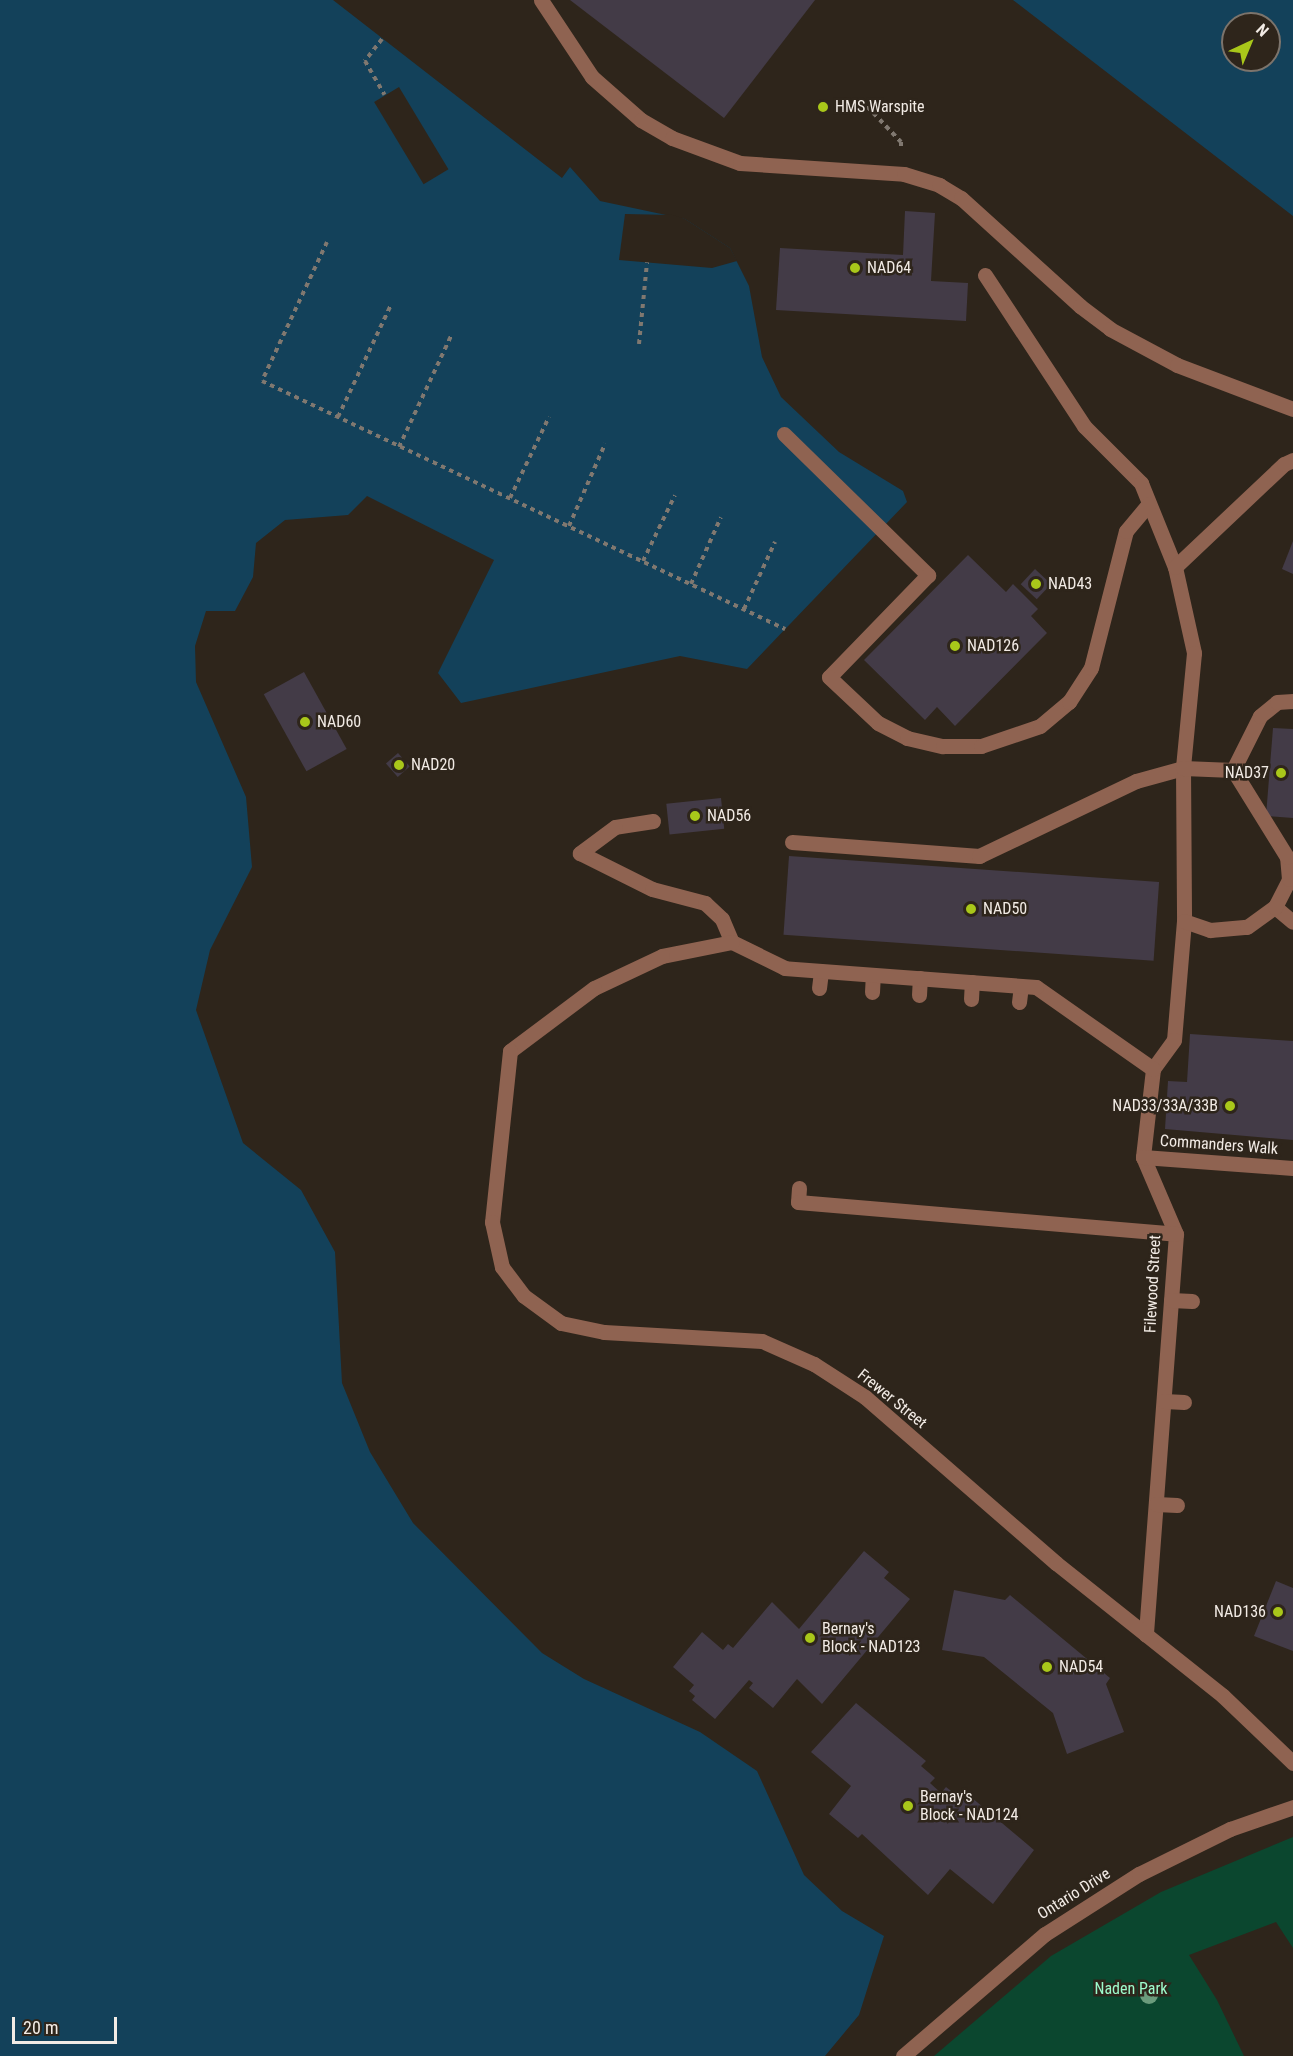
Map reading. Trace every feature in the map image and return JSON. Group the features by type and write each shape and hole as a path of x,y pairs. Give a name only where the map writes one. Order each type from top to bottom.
{"lane":[{"path":"541,0 592,77 641,120 672,138 740,163 904,174 939,185 961,198 1080,306 1110,329 1177,365 1293,409"},
{"name":"Filewood Street","path":"985,275 1084,426 1141,483 1175,567 1194,653 1183,768 1184,921 1174,1040 1153,1069 1143,1157 1176,1234 1146,1635"},
{"path":"784,434 928,575 829,677 878,723 907,738 943,746 981,746 1040,726 1069,702 1091,668 1126,531 1149,504"},
{"path":"1175,567 1284,464 1293,460"},
{"path":"1233,770 1260,716 1276,702 1293,701"},
{"path":"792,842 979,856 1136,781 1183,768 1233,770"},
{"path":"1184,921 1210,930 1247,927 1275,907 1289,879 1287,857 1233,770"},
{"path":"653,821 615,827 580,853 652,889 705,903 722,919 732,942 785,968 1036,987 1072,1016 1153,1069"},
{"path":"1275,907 1293,922"},
{"name":"Frewer Street","path":"732,942 662,956 594,988 510,1051 492,1222 502,1267 524,1296 561,1323 604,1332 762,1341 814,1364 865,1396 1056,1563 1223,1696 1293,1763"},
{"path":"819,988 821,971"},
{"path":"872,992 873,975"},
{"path":"919,995 920,978"},
{"path":"971,999 972,982"},
{"path":"1019,1002 1021,986"},
{"name":"Commanders Walk","path":"1143,1157 1293,1168"},
{"path":"800,1188 798,1202 852,1200 1049,1216 1176,1234"},
{"path":"1171,1300 1192,1301"},
{"path":"1164,1401 1184,1402"},
{"path":"1156,1504 1177,1505"},
{"name":"Ontario Drive","path":"903,2056 1045,1934 1139,1874 1230,1829 1293,1808"}],"path":[{"path":"382,39 365,61 385,95"},
{"path":"861,100 901,142 900,152"},
{"path":"327,242 262,381 785,629"},
{"path":"639,344 646,262"},
{"path":"338,417 390,307"},
{"path":"399,447 450,336"},
{"path":"510,498 549,417"},
{"path":"569,526 605,444"},
{"path":"643,561 675,495"},
{"path":"691,584 721,517"},
{"path":"744,609 775,542"}],"green space":[{"name":"Naden Park","path":"1293,1837 1293,1948 1276,1922 1189,1955 1217,2000 1244,2056 934,2056 1051,1956 1161,1892"}],"water":[{"path":"0,0 333,0 562,178 570,167 600,201 685,219 730,248 749,286 762,357 781,397 839,452 903,491 907,502 747,669 680,656 461,703 438,673 494,560 367,496 348,515 285,520 256,543 253,577 235,611 206,611 195,646 196,682 246,797 252,867 210,950 196,1010 243,1143 301,1190 335,1252 342,1383 370,1452 413,1523 542,1653 584,1679 700,1732 757,1771 804,1875 842,1911 884,1936 859,2015 825,2056 0,2056"},
{"path":"1013,0 1293,0 1293,216"}],"pier":[{"path":"399,87 448,169 424,184 374,102"},
{"path":"625,214 673,215 685,219 730,248 737,261 712,268 619,260"}],"building":[{"path":"570,0 815,0 724,118"},
{"name":"NAD64","path":"905,211 935,213 931,281 968,283 966,321 776,310 780,248 903,255"},
{"path":"1293,541 1293,574 1282,569"},
{"name":"NAD126","path":"968,555 1006,592 1013,584 1038,609 1031,616 1047,633 955,726 937,707 925,720 864,660"},
{"name":"NAD43","path":"1035,569 1051,584 1037,599 1021,584"},
{"name":"NAD60","path":"304,672 347,749 306,771 264,694"},
{"name":"NAD37","path":"1273,728 1293,729 1293,818 1266,816"},
{"name":"NAD20","path":"398,753 410,767 398,777 386,763"},
{"name":"NAD56","path":"721,798 724,829 670,835 666,804"},
{"name":"NAD50","path":"789,856 1159,882 1154,961 783,935"},
{"name":"NAD33/33A/33B","path":"1190,1034 1293,1041 1293,1140 1165,1129 1168,1081 1187,1082"},
{"name":"Bernay's Block - NAD123","path":"864,1551 889,1572 884,1578 910,1599 822,1704 797,1679 773,1708 749,1688 753,1683 749,1680 715,1719 692,1700 695,1696 689,1691 694,1685 673,1667 702,1632 723,1650 728,1644 733,1648 772,1602 799,1629"},
{"name":"NAD136","path":"1276,1581 1293,1588 1293,1651 1254,1636"},
{"name":"NAD54","path":"954,1590 1005,1600 1010,1595 1110,1678 1106,1684 1124,1732 1067,1754 1053,1713 984,1657 942,1650"},
{"name":"Bernay's Block - NAD124","path":"856,1703 926,1761 921,1766 935,1778 930,1783 941,1793 946,1787 960,1798 965,1792 1034,1850 993,1904 950,1869 928,1895 862,1834 858,1838 829,1814 851,1786 811,1752"}],"place":[{"name":"HMS Warspite","path":"823,107"},
{"name":"NAD64","path":"855,268"},
{"name":"NAD43","path":"1036,584"},
{"name":"NAD126","path":"955,646"},
{"name":"NAD60","path":"305,722"},
{"name":"NAD20","path":"399,765"},
{"name":"NAD37","path":"1281,773"},
{"name":"NAD56","path":"695,816"},
{"name":"NAD50","path":"971,909"},
{"name":"NAD33/33A/33B","path":"1230,1106"},
{"name":"NAD136","path":"1278,1612"},
{"name":"Bernay's Block - NAD123","path":"810,1638"},
{"name":"NAD54","path":"1047,1667"},
{"name":"Bernay's Block - NAD124","path":"908,1806"}]}
